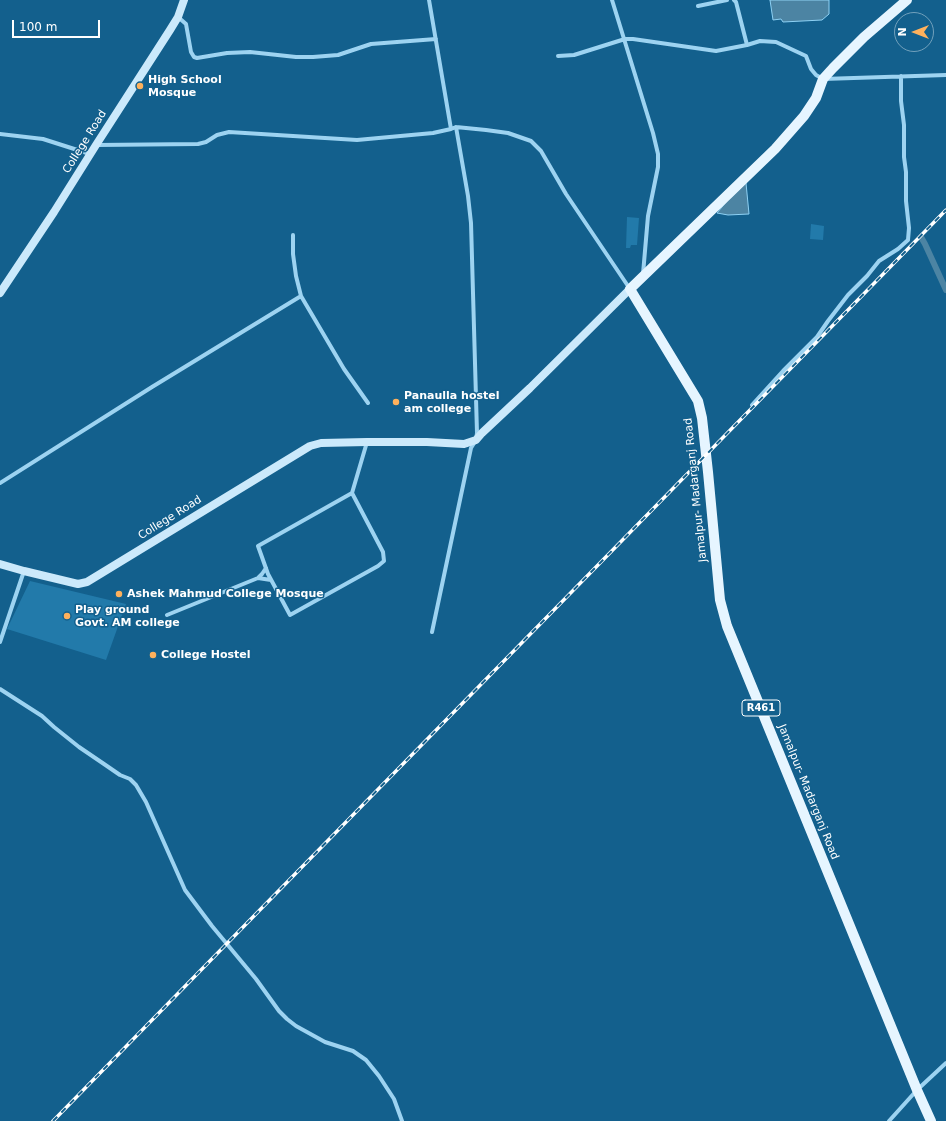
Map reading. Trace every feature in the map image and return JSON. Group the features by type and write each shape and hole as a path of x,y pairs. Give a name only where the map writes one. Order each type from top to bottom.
{"main road":[{"name":"College Road","path":"0,293 54,212 178,17 184,0"},
{"path":"367,442 427,442 464,444 476,440 775,149 804,116 816,98 824,80 833,68 864,37 907,0"},
{"name":"Jamalpur- Madarganj Road","path":"630,289 698,401 702,418 708,472 720,600 727,626 931,1121"},
{"name":"College Road","path":"0,564 78,584 87,582 310,446 321,443 367,442"}],"street":[{"path":"429,0 451,129"},
{"path":"612,0 625,39 658,154 658,167 648,216 643,276"},
{"path":"698,6 727,0"},
{"path":"734,0 736,2 747,45"},
{"path":"178,17 186,24 191,52 194,57 197,58 226,53 250,52 296,57 313,57 338,54 371,44 436,39"},
{"path":"558,56 574,55 625,39 716,51 747,45 760,40 776,42 806,56 816,75 824,80 946,75"},
{"path":"752,405 817,337 848,295 867,276 879,261 908,240 901,76"},
{"path":"96,145 198,144 206,142 216,135 229,132 357,140 433,133 456,127 508,134 531,141 541,151 566,194 630,289"},
{"path":"432,632 471,448 476,440 477,433 471,223 468,196 456,127"},
{"path":"0,134 43,139 90,154"},
{"path":"293,235 293,254 301,296 335,354 368,403"},
{"path":"0,483 158,383 301,296"},
{"path":"352,493 258,546 271,580 290,615 378,566 384,561 383,552 352,493 367,442"},
{"path":"167,615 258,578 266,568"},
{"path":"0,642 24,571"},
{"path":"258,578 271,580"},
{"path":"0,689 42,716 79,746 109,768 130,779 136,785 165,842 185,890 212,926 256,979 279,1011 296,1026 325,1042 353,1051 366,1060 379,1076 394,1099 402,1121"},
{"path":"889,1121 917,1090 946,1063"}],"shaded area":[{"path":"770,0 829,0 829,14 822,20 783,22 781,19 773,20"},
{"path":"746,183 749,214 728,215 717,213 727,201"},
{"path":"627,217 639,218 637,245 631,245 630,248 626,248"},
{"path":"811,224 824,226 823,240 810,239"},
{"name":"Play ground Govt. AM college","path":"30,581 126,604 106,660 7,629"}],"waterway":[{"path":"921,237 946,290"}],"railway":[{"path":"53,1121 946,210"}],"place":[{"name":"High School Mosque","path":"140,86"},
{"name":"Panaulla hostel am college","path":"396,402"},
{"name":"Ashek Mahmud College Mosque","path":"119,594"},
{"name":"Play ground Govt. AM college","path":"67,616"},
{"name":"College Hostel","path":"153,655"}]}
